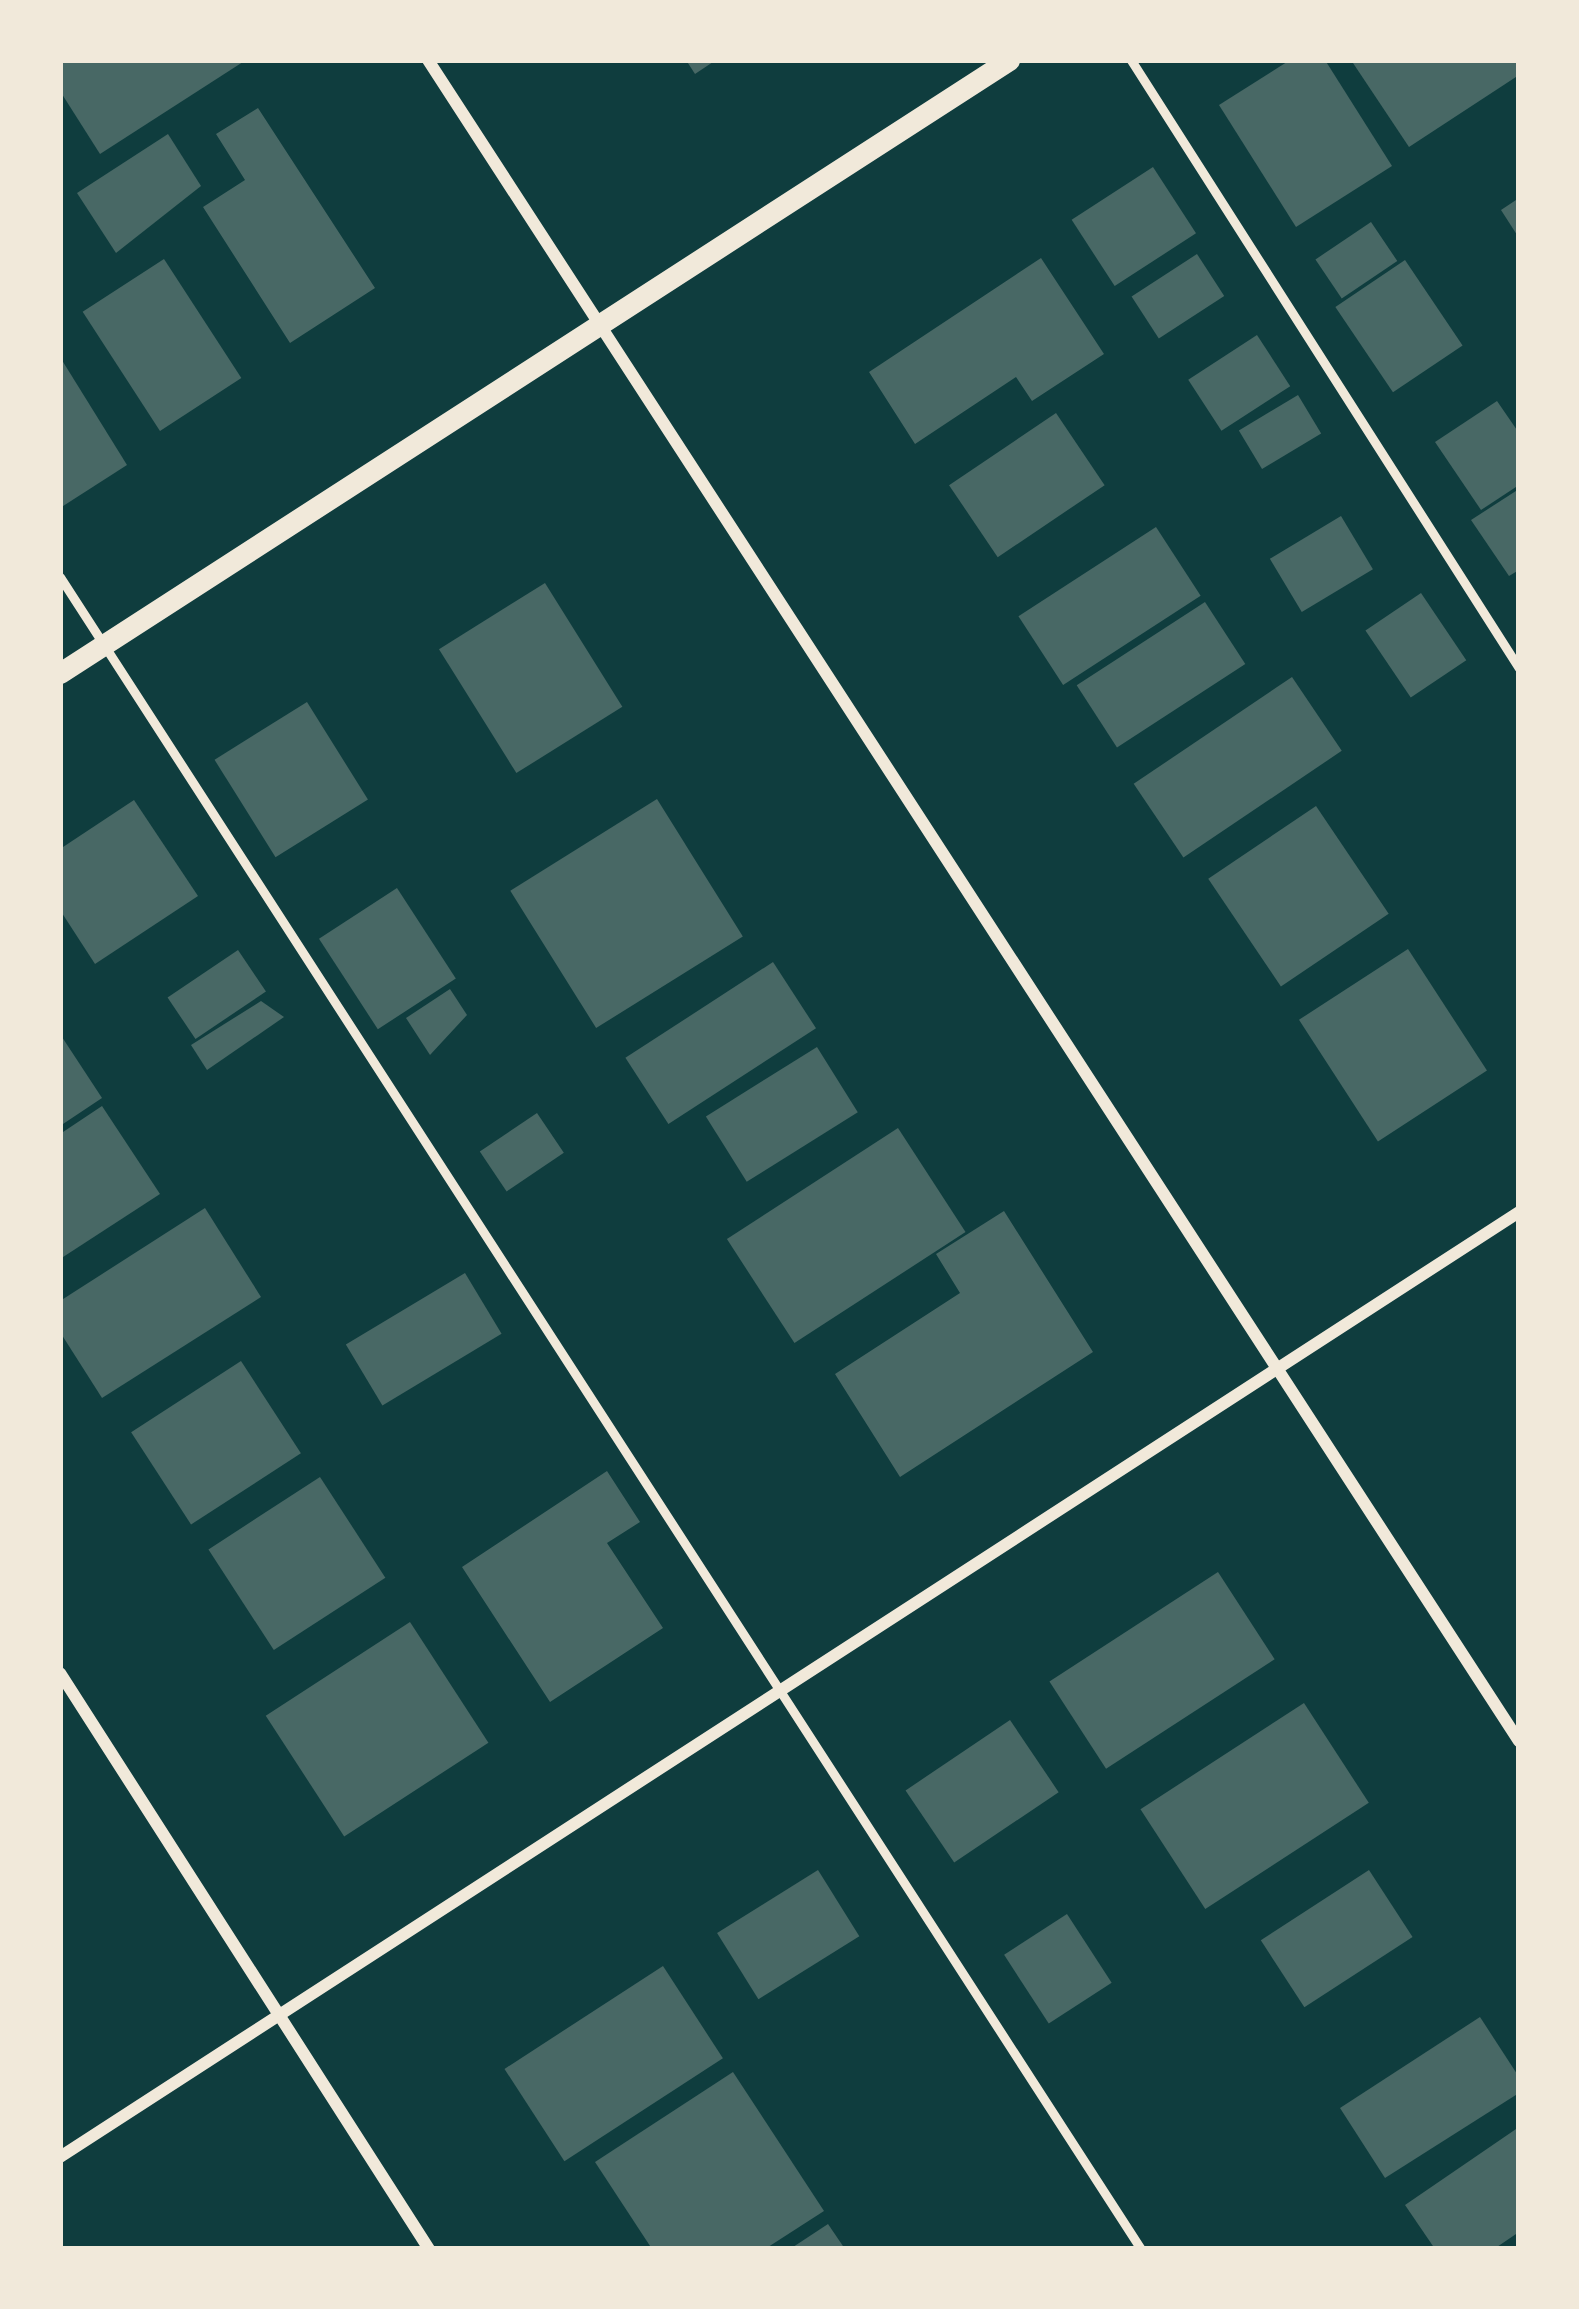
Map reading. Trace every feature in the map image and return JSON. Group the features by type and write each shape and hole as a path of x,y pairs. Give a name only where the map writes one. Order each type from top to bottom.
{"street":[{"path":"428,60 1281,1364 1519,1741"},
{"path":"60,673 1009,60"},
{"path":"60,2157 1519,1212"},
{"path":"60,1673 429,2249"}],"lane":[{"path":"1131,60 1519,668"},
{"path":"60,577 1141,2249"}],"building":[{"path":"60,60 246,60 100,154 60,91"},
{"path":"686,60 716,60 695,74"},
{"path":"1290,60 1325,60 1392,166 1296,227 1219,105"},
{"path":"1351,60 1519,60 1519,75 1409,147"},
{"path":"258,108 375,288 290,343 203,207 245,180 216,134"},
{"path":"168,134 201,186 116,253 77,193"},
{"path":"1153,167 1196,233 1115,286 1072,220"},
{"path":"1519,198 1519,238 1501,210"},
{"path":"1371,222 1397,261 1342,298 1315,259"},
{"path":"1197,254 1224,296 1159,338 1132,296"},
{"path":"1041,258 1104,354 1032,401 1016,377 915,444 869,372"},
{"path":"164,259 241,378 160,431 83,312"},
{"path":"1405,260 1463,345 1393,392 1335,307"},
{"path":"1257,335 1290,386 1221,431 1188,380"},
{"path":"60,357 127,465 60,508"},
{"path":"1298,395 1321,434 1262,469 1239,431"},
{"path":"1497,401 1519,433 1519,485 1481,510 1435,442"},
{"path":"1056,413 1105,485 998,557 949,485"},
{"path":"1519,489 1519,570 1509,576 1471,520"},
{"path":"1341,516 1373,569 1302,612 1270,559"},
{"path":"1156,527 1201,596 1063,685 1018,616"},
{"path":"545,583 622,707 516,773 439,649"},
{"path":"1421,593 1466,660 1411,698 1365,630"},
{"path":"1205,602 1245,664 1117,747 1077,685"},
{"path":"1292,677 1342,751 1183,858 1134,784"},
{"path":"307,702 368,800 276,857 215,760"},
{"path":"657,799 743,936 596,1028 510,891"},
{"path":"134,800 198,896 95,964 60,910 60,849"},
{"path":"1316,806 1389,914 1281,986 1208,879"},
{"path":"397,888 456,979 378,1029 319,939"},
{"path":"1408,949 1487,1071 1378,1141 1299,1020"},
{"path":"238,950 266,991 195,1039 168,998"},
{"path":"773,962 816,1028 668,1124 625,1058"},
{"path":"450,989 467,1015 430,1055 406,1018"},
{"path":"261,1001 284,1017 207,1070 191,1045"},
{"path":"60,1034 102,1098 60,1126"},
{"path":"817,1047 858,1112 747,1182 706,1116"},
{"path":"102,1106 160,1194 60,1259 60,1134"},
{"path":"537,1113 564,1153 507,1191 480,1152"},
{"path":"898,1128 966,1232 794,1343 727,1239"},
{"path":"205,1208 261,1297 102,1398 60,1332 60,1301"},
{"path":"1004,1211 1093,1352 900,1477 835,1374 960,1293 936,1254"},
{"path":"465,1273 502,1334 382,1405 346,1345"},
{"path":"241,1361 301,1453 191,1525 131,1432"},
{"path":"607,1471 640,1522 607,1543 663,1628 550,1702 462,1567"},
{"path":"320,1477 385,1578 274,1650 208,1549"},
{"path":"1218,1572 1275,1659 1106,1769 1049,1681"},
{"path":"410,1622 488,1743 344,1836 266,1716"},
{"path":"1304,1703 1369,1803 1205,1909 1140,1809"},
{"path":"1010,1720 1059,1792 954,1863 906,1790"},
{"path":"818,1870 859,1936 758,1999 717,1933"},
{"path":"1369,1870 1413,1937 1304,2007 1261,1940"},
{"path":"1067,1914 1112,1983 1049,2024 1004,1955"},
{"path":"663,1966 723,2058 564,2161 504,2069"},
{"path":"1480,2017 1519,2077 1519,2093 1385,2178 1340,2108"},
{"path":"733,2072 824,2211 765,2249 652,2249 595,2162"},
{"path":"1519,2127 1519,2232 1494,2249 1435,2249 1405,2205"},
{"path":"828,2224 845,2249 790,2249"}]}
